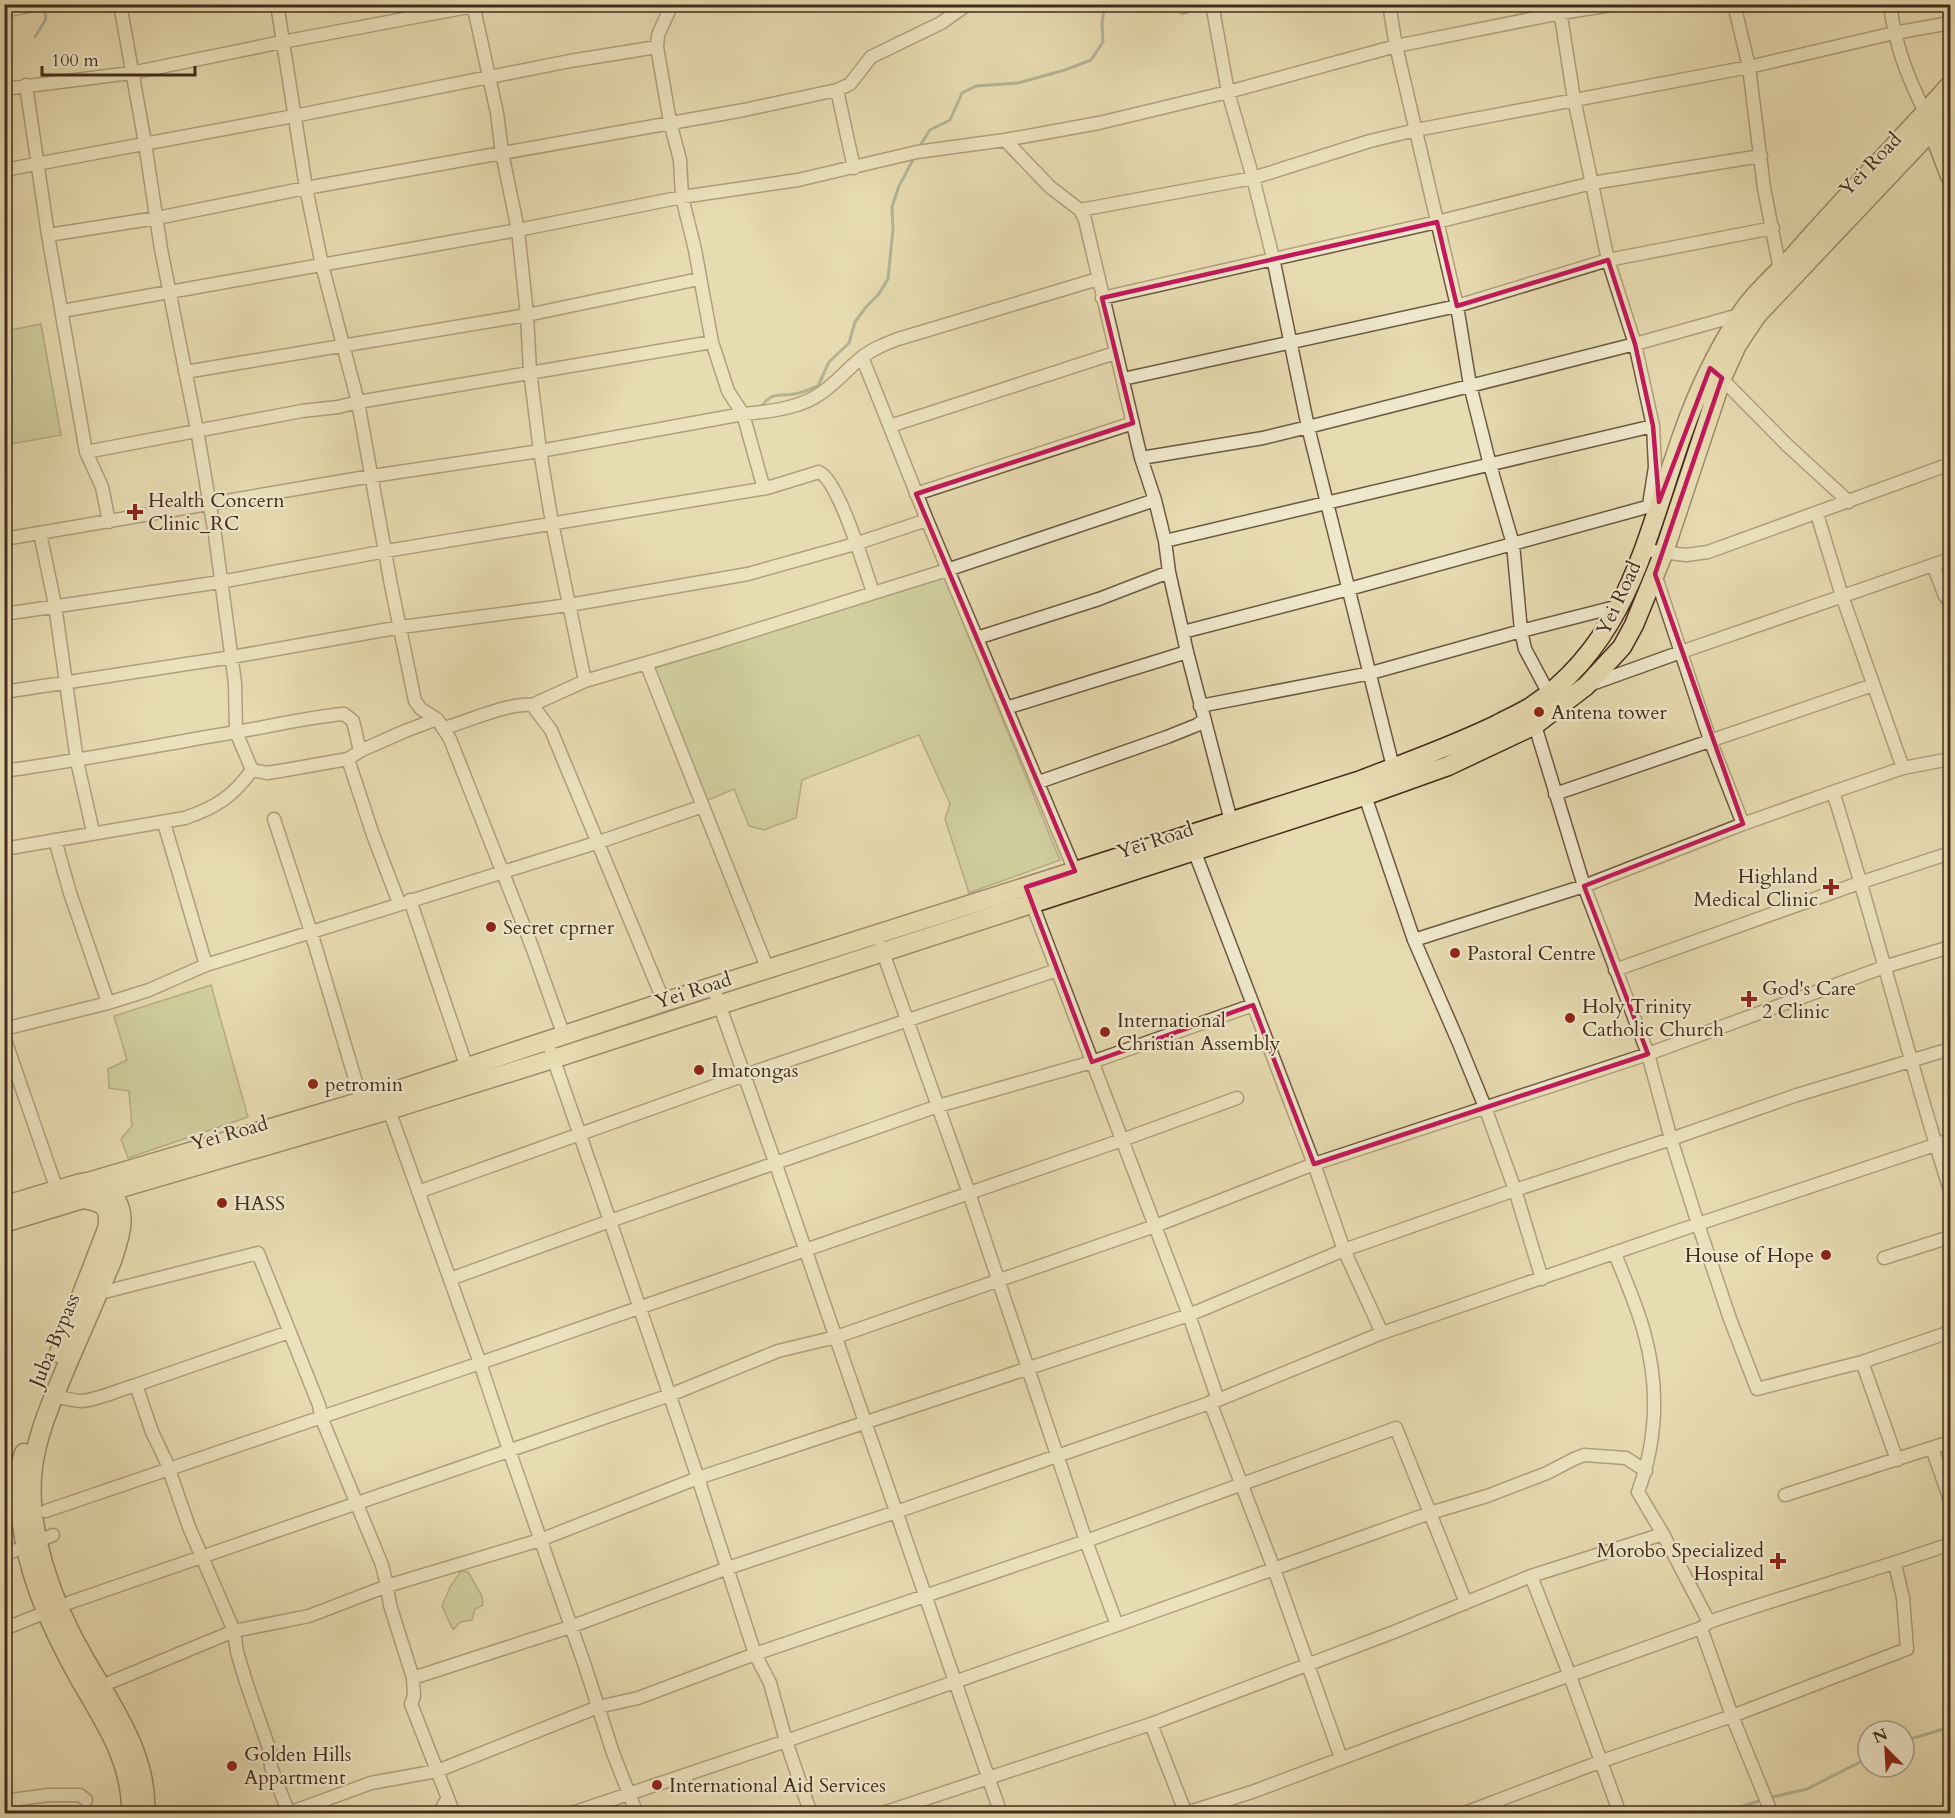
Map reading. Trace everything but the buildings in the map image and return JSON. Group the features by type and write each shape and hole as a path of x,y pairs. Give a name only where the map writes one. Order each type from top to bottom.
{"main road":[{"name":"Yei Road","path":"86,1191 467,1068 719,1005 883,953 1029,895 1075,871 1191,843 1231,821 1448,766 1586,686 1622,647 1634,625 1664,552 1716,373 1739,315 1950,85"},
{"name":"Yei Road","path":"86,1191 111,1192 389,1110 664,1002 876,935 1029,895 1362,788 1393,767 1533,717 1549,694 1596,645 1635,576 1644,550 1654,505 1683,430 1716,373 1757,315 1950,111"},
{"path":"1926,112 1950,176"},
{"path":"4,1206 57,1190 86,1191"},
{"path":"4,1223 86,1191"},
{"name":"Juba Bypass","path":"86,1191 105,1206 109,1217 107,1229 43,1394 22,1459 21,1527 29,1562 45,1612 118,1747 129,1779 131,1814"},
{"name":"Juba Bypass","path":"111,1192 118,1201 121,1211 122,1224 119,1240 43,1426 35,1456 33,1506 40,1553 49,1584 59,1610 134,1751 146,1797 145,1814"}],"street":[{"path":"4,11 38,4"},
{"path":"120,4 145,142 161,249 197,430 209,505 232,657 236,732 252,770"},
{"path":"277,4 306,188 322,265 358,402 391,585 416,701 421,709 441,724 466,777 502,871 580,1134 699,1478 755,1654 770,1683 786,1741 811,1814"},
{"path":"672,4 658,35 657,47 670,122 680,160 682,197 712,342 728,391 743,414 757,468 767,488"},
{"path":"48,235 157,218 306,188 744,110 837,90 850,84 871,57 941,23 968,4"},
{"path":"1212,4 1228,92 1273,258 1308,427 1393,767"},
{"path":"1389,4 1396,46 1457,306 1470,386 1513,543 1521,630 1525,649 1549,694"},
{"path":"62,311 518,230 682,197 798,180 917,152 1005,140 1099,123 1228,92 1396,46 1560,9 1617,4"},
{"path":"1734,4 1749,67 1764,188 1780,270"},
{"path":"1890,4 1894,33 1909,80 1926,112"},
{"path":"4,88 131,73 477,5 502,153 518,230 530,371 540,451 552,523 585,681"},
{"path":"1183,632 1654,505 1653,426 1635,345 1608,260 1574,99 1560,9"},
{"path":"1080,210 1253,178 1370,141 1416,130 1749,67 1894,33 1950,23"},
{"path":"4,170 294,116 570,61 657,47"},
{"path":"26,85 48,235 86,452 102,487 109,522"},
{"path":"837,90 854,168"},
{"path":"1005,140 1050,187 1080,210 1092,245 1115,353 1141,458 1165,541 1168,572 1200,706 1231,821"},
{"path":"1102,298 1437,222 1592,183 1761,156"},
{"path":"1123,380 1457,306 1608,260 1773,228"},
{"path":"185,372 527,315 699,279"},
{"path":"4,539 372,476 540,451 743,414 774,411 813,399 832,386 862,357 875,348 1098,279"},
{"path":"1141,458 1263,438 1635,345 1739,315"},
{"path":"86,452 302,411 338,407 530,371 712,342"},
{"path":"890,426 1115,353"},
{"path":"862,357 947,570 1075,871"},
{"path":"1716,373 1787,445 1849,502"},
{"path":"916,494 1133,423"},
{"path":"1165,541 1653,426"},
{"path":"1644,550 1686,555 1708,552 1950,465"},
{"path":"4,614 220,582 386,550 767,488 819,472 824,474 841,503 873,592"},
{"path":"252,770 280,771 348,759 360,751 405,731 523,704 532,705 585,681 947,570 1155,500"},
{"path":"1817,514 1842,596 1903,768"},
{"path":"4,692 232,657 401,627 569,605 748,574 855,544 927,520"},
{"path":"40,533 55,605 77,761 93,832"},
{"path":"1586,686 1950,559"},
{"path":"1933,565 1945,596 1950,602"},
{"path":"977,638 1099,599 1168,572"},
{"path":"1655,574 1710,740 1743,824"},
{"path":"1200,706 1371,673 1521,630 1619,606"},
{"path":"1006,708 1187,652"},
{"path":"646,663 768,970"},
{"path":"1555,794 1873,685"},
{"path":"532,705 551,729 664,1002"},
{"path":"4,771 77,761 182,740 344,714 353,720 360,751"},
{"path":"1533,717 1584,886 1648,1054 1671,1139 1698,1224 1730,1319 1757,1389 1862,1362 1950,1332"},
{"path":"1039,782 1167,737 1204,720"},
{"path":"348,759 373,835 405,902 467,1068"},
{"path":"1414,940 1584,886 1743,824 1903,768 1950,759"},
{"path":"4,849 93,832 164,823 203,812 238,788 252,770"},
{"path":"1362,788 1414,940 1485,1107 1515,1190 1542,1279"},
{"path":"1833,792 1862,882 1884,968 1950,1190"},
{"path":"4,1029 108,1003 149,990 206,965 599,842 703,806"},
{"path":"274,819 362,1102"},
{"path":"164,823 206,965"},
{"path":"55,840 70,893 108,1003"},
{"path":"1191,843 1314,1164 1344,1250 1382,1333"},
{"path":"1615,970 1950,853"},
{"path":"1029,895 1189,1315 1241,1484 1274,1569 1341,1758"},
{"path":"876,935 969,1193 1086,1541 1117,1625"},
{"path":"4,1629 45,1612 355,1503 670,1395 778,1351 836,1337 1155,1226 1314,1164 1648,1054 1884,968 1950,947"},
{"path":"418,1192 745,1075 1057,970"},
{"path":"713,987 1001,1814"},
{"path":"450,1279 938,1106 1092,1062 1253,1005"},
{"path":"4,1037 57,1190"},
{"path":"111,1682 234,1631 309,1616 387,1586 540,1540 699,1478 1189,1315 1344,1250 1515,1190 1797,1095 1950,1049"},
{"path":"46,1511 480,1363 1237,1098"},
{"path":"389,1110 637,1814"},
{"path":"413,1678 570,1627 728,1568 1214,1401 1382,1333 1950,1140"},
{"path":"1884,1258 1950,1237"},
{"path":"100,1293 258,1253 373,1544 413,1678 414,1696 411,1704 454,1814"},
{"path":"1615,1254 1644,1332 1655,1390 1655,1408 1646,1471 1638,1492 1663,1534 1705,1625 1732,1716 1772,1814"},
{"path":"58,1397 82,1401 98,1398 115,1390 289,1332"},
{"path":"1862,1362 1897,1460"},
{"path":"136,1384 189,1527 204,1557 234,1631 237,1652 270,1751 271,1767 288,1813 371,1784 437,1771 598,1707 638,1698 755,1654 1086,1541 1396,1428 1466,1603"},
{"path":"1785,1496 1950,1442"},
{"path":"1932,1448 1950,1500"},
{"path":"568,1814 786,1741 1430,1513 1508,1488 1584,1455 1626,1458 1646,1471"},
{"path":"880,1814 1151,1724 1394,1632 1531,1576 1663,1534"},
{"path":"4,1555 53,1535"},
{"path":"1151,1724 1185,1813 1252,1792 1768,1601 1895,1564 1950,1544"},
{"path":"1462,1814 1602,1761 1732,1716 1907,1649 1902,1598 1895,1564"},
{"path":"1531,1576 1620,1814"},
{"path":"4,1802 49,1795 80,1795 86,1800"},
{"path":"439,1814 447,1798"}],"highlighted area":[{"path":"1437,222 1457,306 1608,260 1635,344 1653,426 1659,502 1710,368 1722,378 1655,574 1743,824 1584,886 1648,1054 1314,1164 1253,1005 1092,1062 1026,887 1075,871 916,494 1133,423 1102,298"}],"green space":[{"path":"41,324 61,435 5,445 5,331"},
{"path":"943,574 1060,860 969,893 945,819 950,804 919,735 802,780 796,818 764,830 749,826 734,789 706,801 653,669"},
{"path":"211,985 248,1117 128,1158 121,1139 132,1126 129,1091 109,1088 108,1069 127,1060 114,1016"},
{"path":"461,1571 468,1572 482,1596 483,1605 475,1609 472,1620 460,1622 454,1629 442,1606 450,1587"}],"waterway":[{"path":"35,37 46,19 45,12 53,4"},
{"path":"919,147 930,130 950,120 962,93 976,86 1018,83 1091,60 1103,42 1102,23 1105,4"},
{"path":"760,408 772,397 797,393 818,386 829,362 849,343 855,322 878,295 888,279 893,229 892,207 899,186 915,156"},
{"path":"1916,1737 1950,1727"},
{"path":"1768,1798 1807,1789 1856,1764"},
{"path":"1718,1814 1762,1800"}],"place":[{"name":"Health Concern Clinic_RC","path":"135,512"},
{"name":"Antena tower","path":"1539,712"},
{"name":"Highland Medical Clinic","path":"1831,887"},
{"name":"Secret cprner","path":"491,927"},
{"name":"Pastoral Centre","path":"1455,953"},
{"name":"God's Care 2 Clinic","path":"1749,999"},
{"name":"Holy Trinity Catholic Church","path":"1570,1018"},
{"name":"International Christian Assembly","path":"1105,1032"},
{"name":"Imatongas","path":"699,1070"},
{"name":"petromin","path":"313,1084"},
{"name":"HASS","path":"222,1203"},
{"name":"House of Hope","path":"1826,1255"},
{"name":"Morobo Specialized Hospital","path":"1778,1561"},
{"name":"Golden Hills Appartment","path":"232,1766"},
{"name":"International Aid Services","path":"657,1785"}]}
